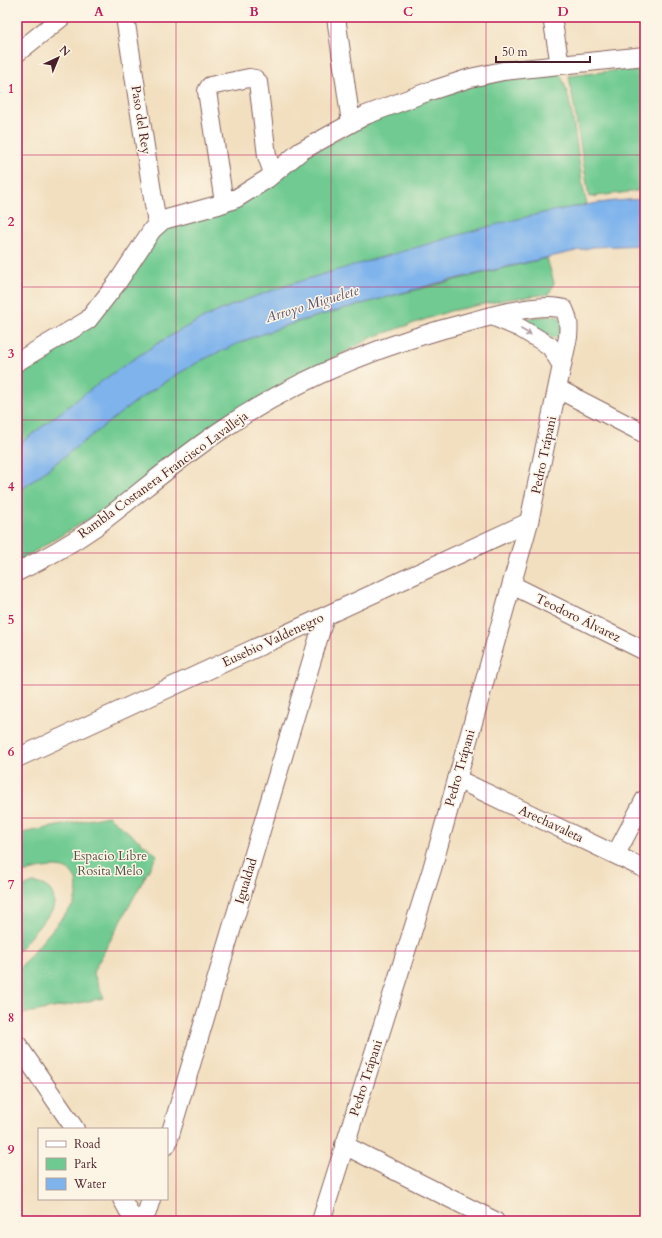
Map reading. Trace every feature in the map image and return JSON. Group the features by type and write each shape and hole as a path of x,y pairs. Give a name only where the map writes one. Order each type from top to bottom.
{"street":[{"path":"17,53 62,17"},
{"name":"Paso del Rey","path":"126,17 157,224"},
{"path":"336,17 351,123"},
{"path":"552,17 560,65"},
{"path":"17,362 88,320 117,283 157,224 168,218 224,203 248,192 300,151 351,123 427,92 464,80 503,71 645,56"},
{"path":"224,203 207,91 210,86 249,78 255,79 258,82 266,156 273,173"},
{"name":"Rambla Costanera Francisco Lavalleja","path":"17,572 94,528 207,440 263,404 298,386 371,352 422,334 491,316 550,306 564,309"},
{"name":"Pedro Trápani","path":"321,1221 344,1144 432,869 529,522 558,389 561,364 569,327 568,317 564,309"},
{"path":"491,316 520,328 550,346 561,364"},
{"path":"558,389 645,434"},
{"name":"Eusebio Valdenegro","path":"17,758 529,522"},
{"name":"Teodoro Álvarez","path":"512,585 645,651"},
{"name":"Igualdad","path":"168,1142 325,616"},
{"name":"Arechavaleta","path":"457,779 645,869"},
{"path":"616,854 645,799"},
{"path":"17,1044 74,1128"},
{"path":"344,1144 495,1221"},
{"path":"123,1200 134,1221"},
{"path":"141,1221 147,1212 151,1200"}],"green space":[{"path":"645,67 645,190 589,197 569,76"},
{"path":"558,72 568,96 572,114 587,204 373,260 242,301 210,315 134,359 17,446 17,367 85,327 161,228 395,110 478,84"},
{"path":"547,258 554,283 549,294 509,299 450,311 373,337 282,386 107,508 17,562 17,493 152,390 200,361 256,336 314,317 402,293"},
{"path":"557,315 562,321 559,336 553,338 522,321 523,319 528,318"},
{"name":"Espacio Libre Rosita Melo","path":"108,816 157,855 93,972 104,998 17,1015 17,971 74,904 77,889 75,878 70,871 62,868 51,867 28,871 17,875 17,834"},
{"path":"33,883 48,888 53,896 54,906 52,911 17,952 17,889"}],"water":[{"name":"Arroyo Miguelete","path":"645,199 645,245 593,247 438,283 296,322 246,340 202,360 169,379 135,402 17,493 17,446 110,375 184,328 210,315 232,305 300,281 486,227 581,206 613,201"}]}
